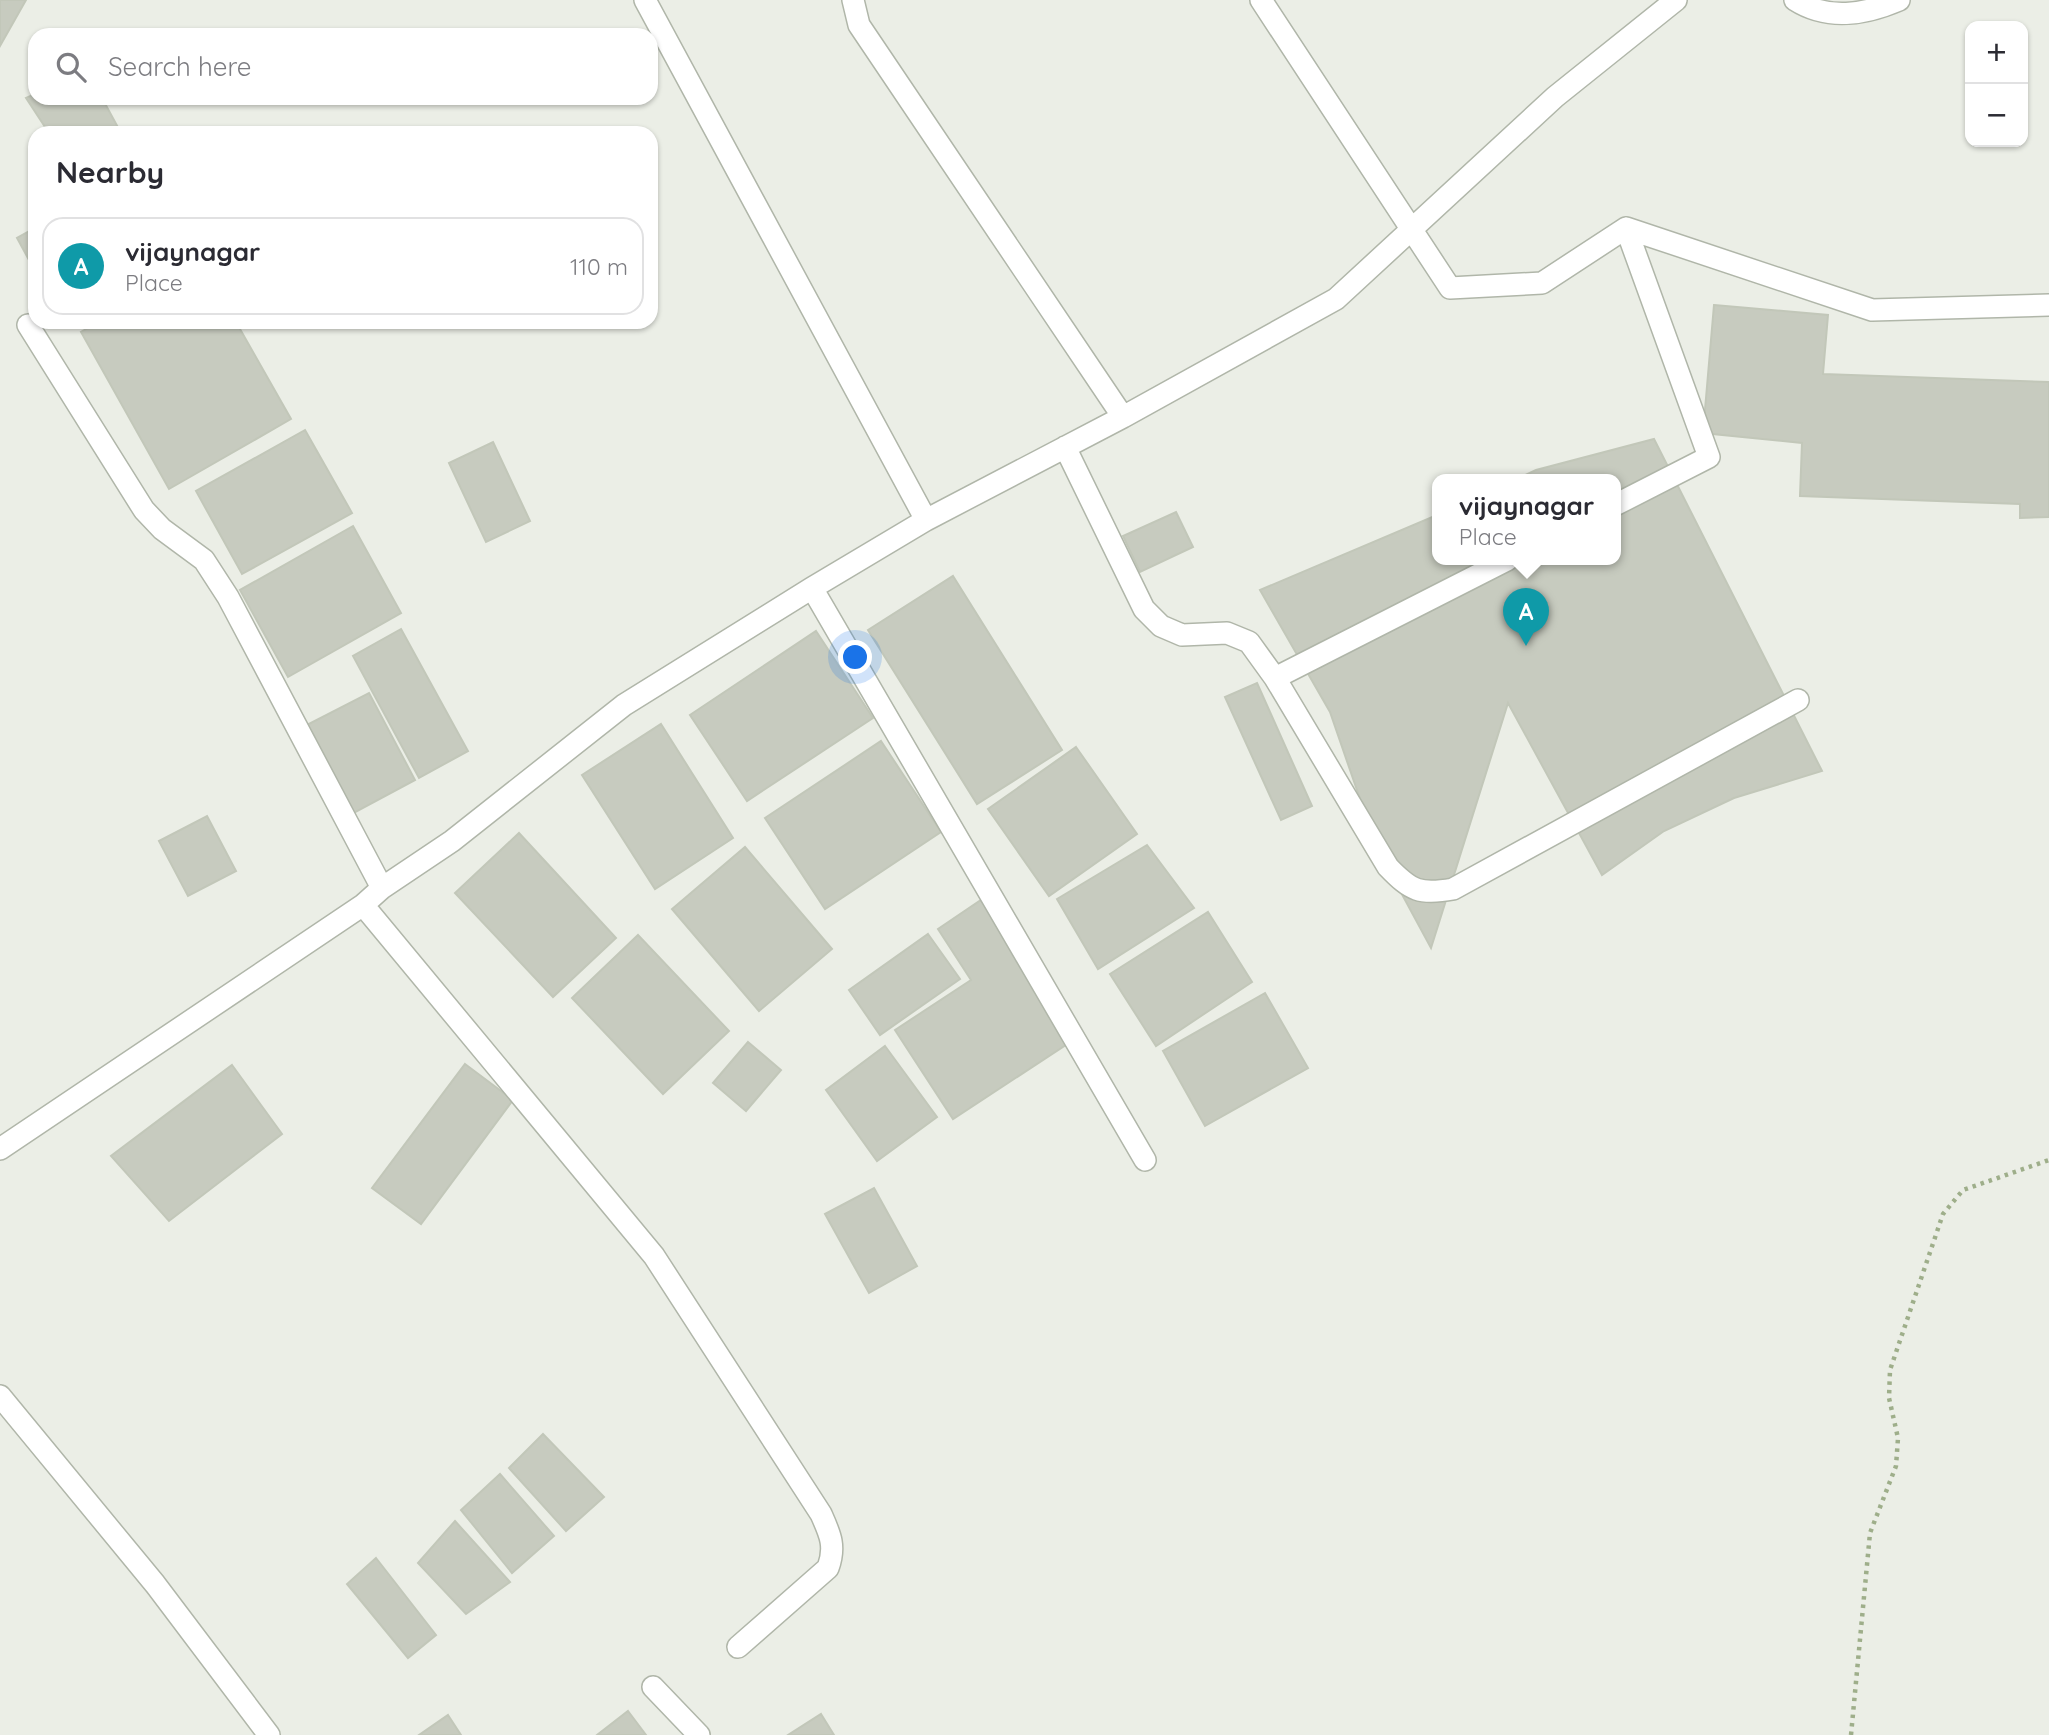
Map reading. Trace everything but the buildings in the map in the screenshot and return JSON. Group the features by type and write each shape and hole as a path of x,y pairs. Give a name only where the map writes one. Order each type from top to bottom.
{"street":[{"path":"645,0 926,520"},
{"path":"853,0 859,25 1123,417"},
{"path":"1261,0 1450,288 1542,283 1626,228"},
{"path":"0,1149 363,905 382,888 452,842 624,705 926,520 1123,417 1336,299 1555,97 1676,0"},
{"path":"1795,0 1837,16 1876,10 1899,0"},
{"path":"1626,228 1872,310 2049,305"},
{"path":"1621,502 1709,457 1626,228"},
{"path":"31,329 144,510 162,529 204,560 228,597 382,888"},
{"path":"1065,447 1144,609 1161,626 1182,635 1227,633 1250,642 1275,678 1388,867 1406,886 1428,893 1453,889 1798,700"},
{"path":"1275,678 1497,565"},
{"path":"812,588 1145,1160"},
{"path":"363,905 654,1256 821,1514 833,1545 834,1553 828,1568 738,1647"},
{"path":"0,1396 155,1584 269,1735"},
{"path":"653,1688 699,1735"}],"path":[{"path":"1851,1735 1870,1533 1896,1466 1898,1438 1889,1398 1890,1370 1942,1214 1962,1191 2049,1160"}],"place":[{"name":"vijaynagar","path":"1526,646"}]}
